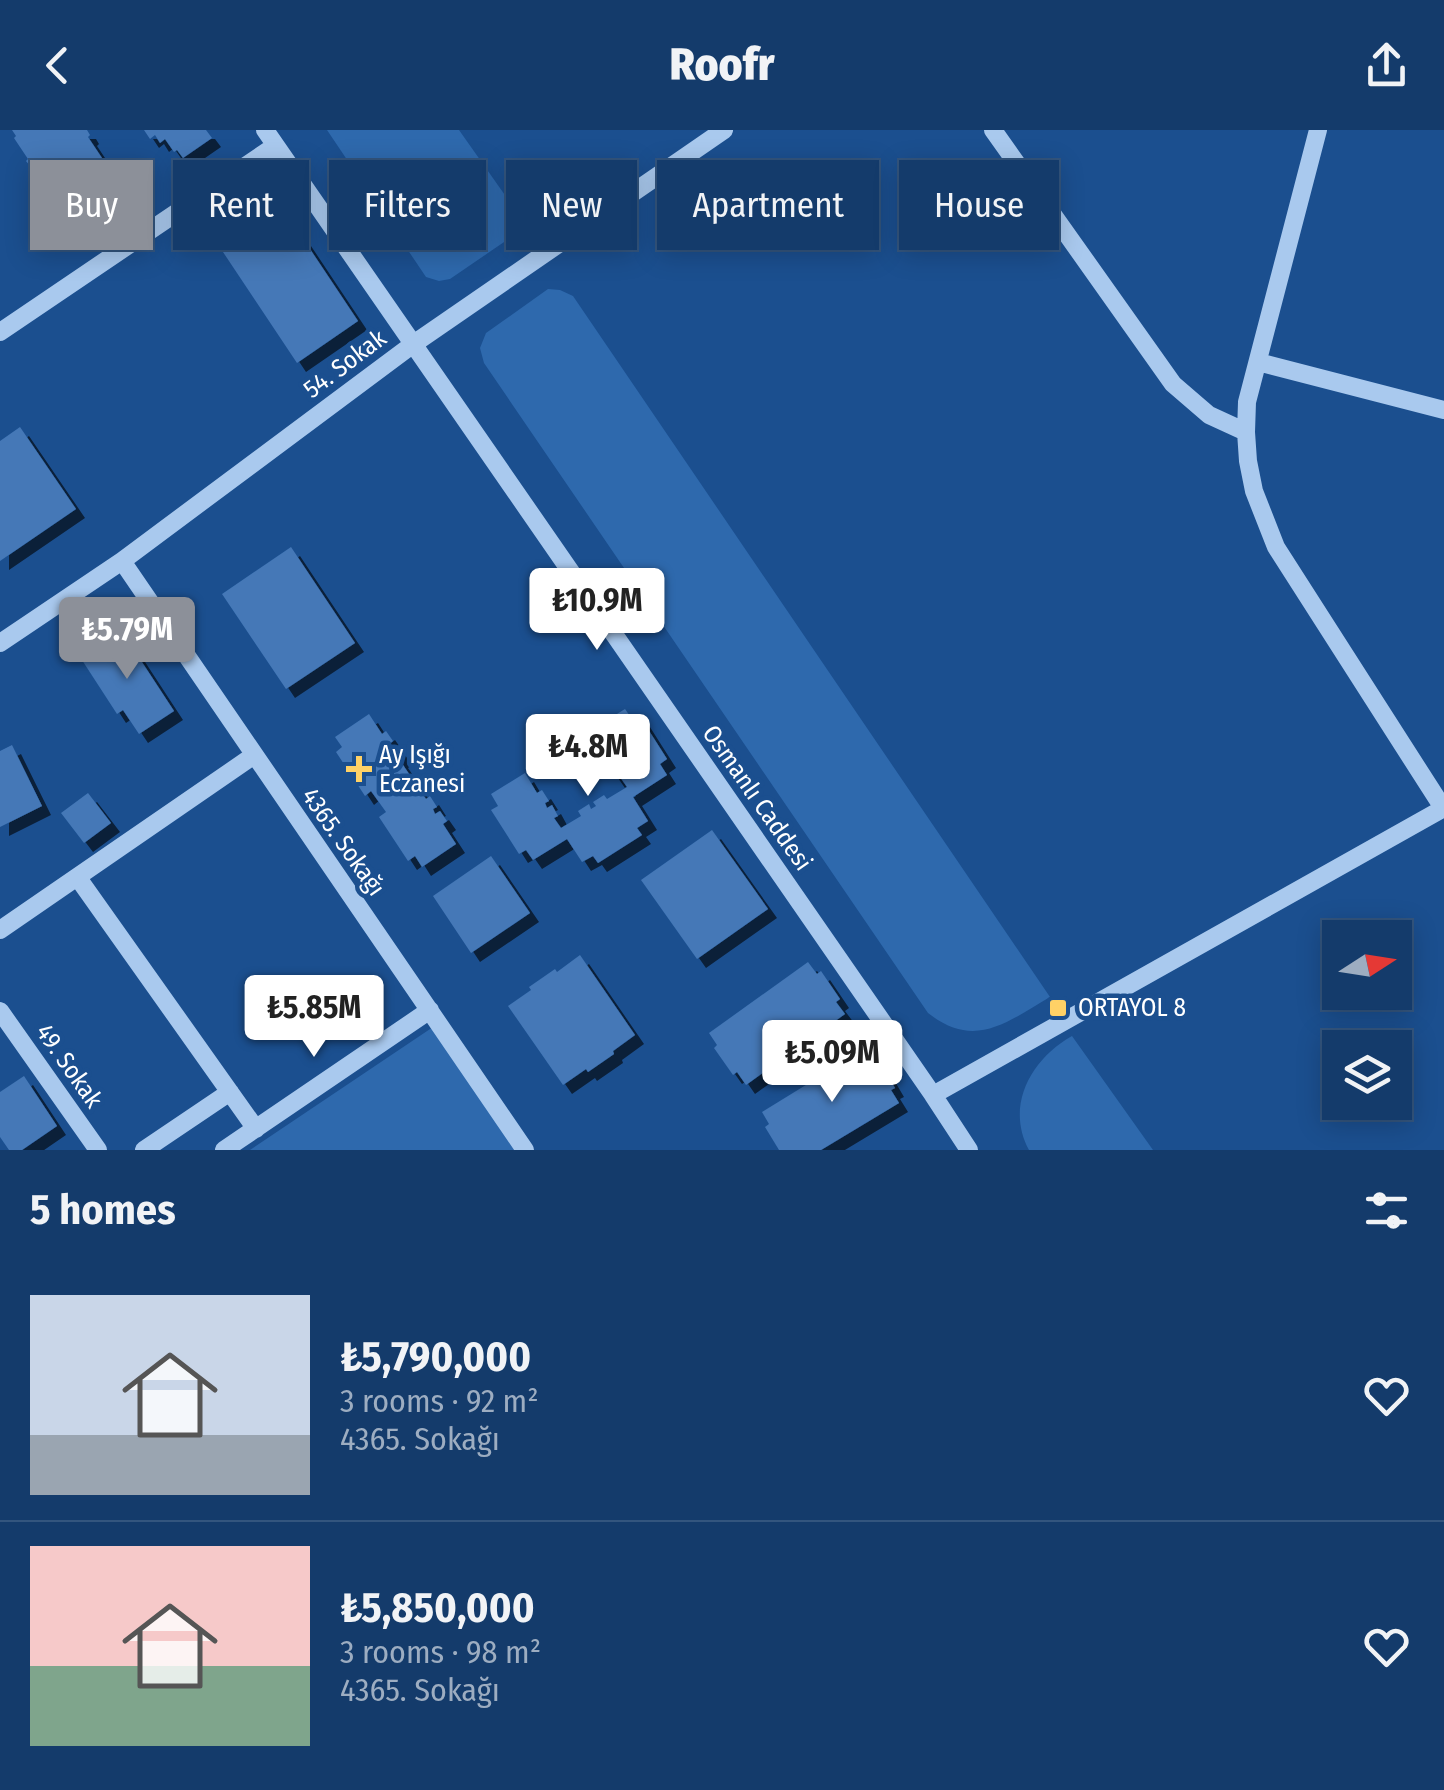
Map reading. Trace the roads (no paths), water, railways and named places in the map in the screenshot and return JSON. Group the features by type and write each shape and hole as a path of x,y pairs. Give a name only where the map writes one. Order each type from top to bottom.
{"street":[{"name":"54. Sokak","path":"0,643 122,561 412,346 724,130"},
{"path":"993,130 1173,384 1209,415 1246,432"},
{"path":"933,1095 1443,808 1276,547 1263,520 1248,462 1247,402 1318,130"},
{"name":"Osmanlı Caddesi","path":"270,138 968,1150"},
{"path":"0,332 270,138"},
{"path":"1258,362 1444,410"},
{"name":"4365. Sokağı","path":"122,561 525,1150"},
{"path":"0,930 253,756"},
{"path":"78,878 256,1129"},
{"path":"224,1150 430,1010"},
{"name":"49. Sokak","path":"0,1011 7,1037 98,1150"},
{"path":"144,1150 230,1092"}],"place":[{"name":"Ay Işığı Eczanesi","path":"359,769"},
{"name":"ORTAYOL 8","path":"1058,1008"}]}
